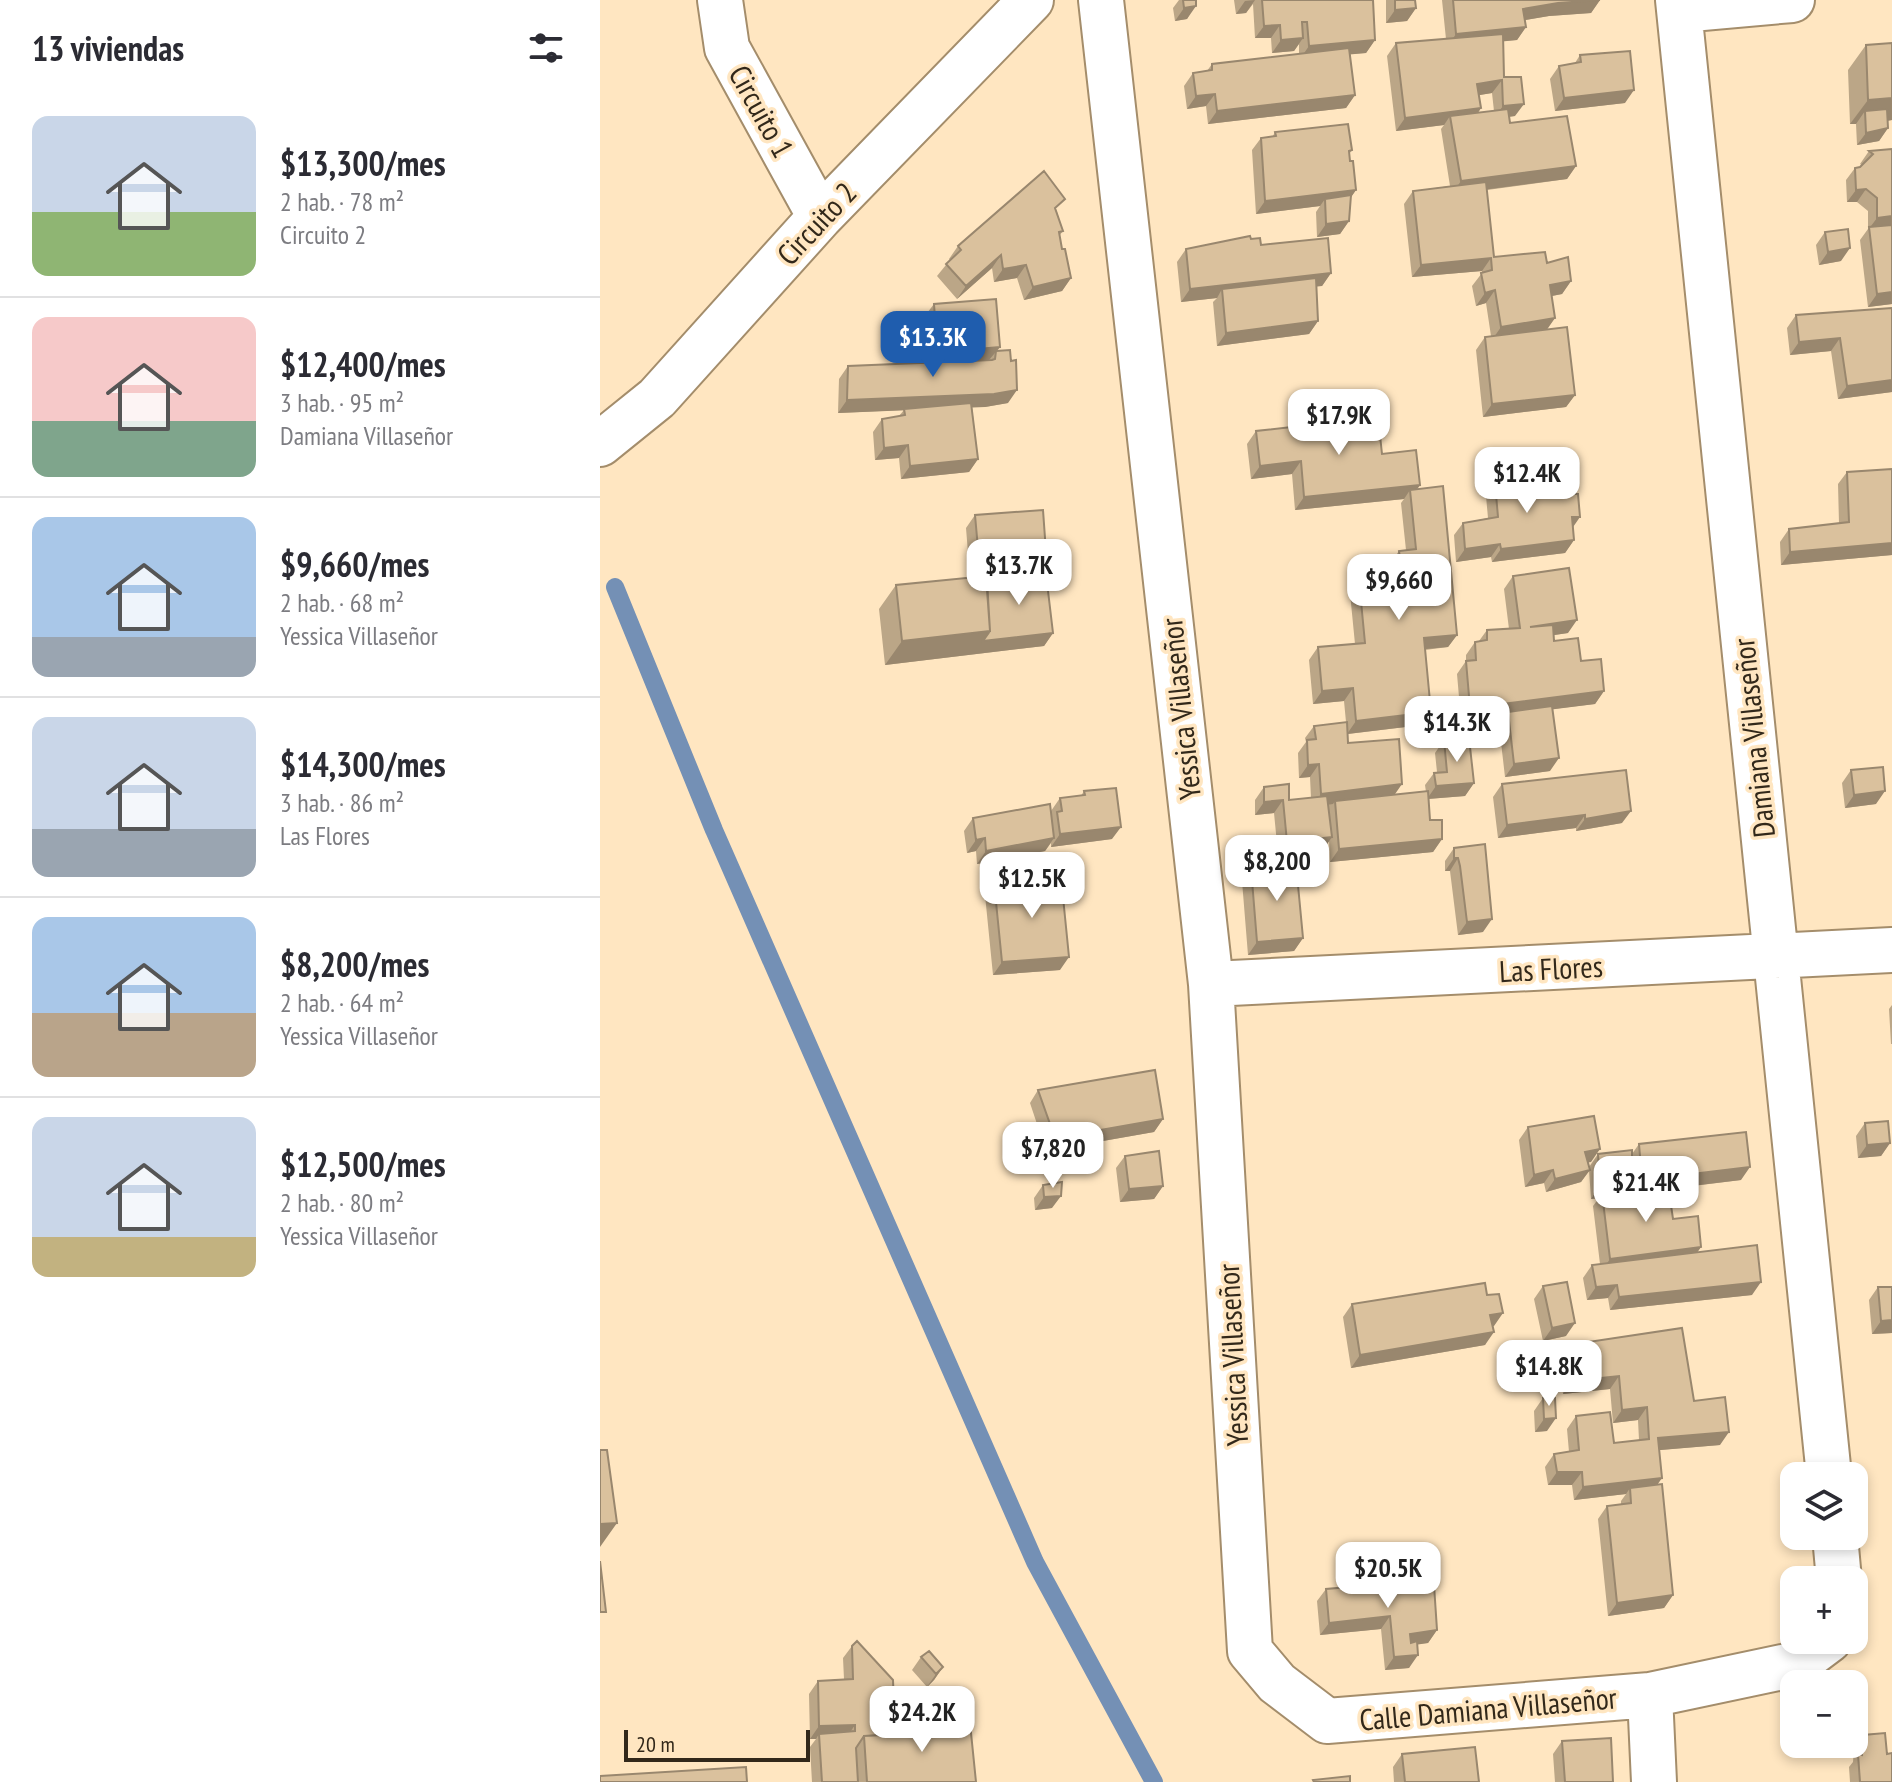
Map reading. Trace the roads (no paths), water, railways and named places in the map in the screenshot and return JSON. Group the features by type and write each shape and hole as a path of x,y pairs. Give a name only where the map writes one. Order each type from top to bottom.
{"street":[{"name":"Circuito 1","path":"720,0 727,48 820,217"},
{"name":"Circuito 2","path":"600,444 657,398 820,217 1031,0"},
{"name":"Yessica Villaseñor","path":"1101,0 1211,984 1250,1651 1277,1683 1327,1721"},
{"path":"1679,5 1792,0"},
{"name":"Damiana Villaseñor","path":"1679,5 1828,1462"},
{"name":"Las Flores","path":"1211,984 1892,950"},
{"path":"1654,1782 1650,1695 1797,1664 1810,1654"},
{"name":"Calle Damiana Villaseñor","path":"1327,1721 1650,1695"}],"waterway":[{"path":"615,587 714,830 1035,1562 1154,1782"}]}
